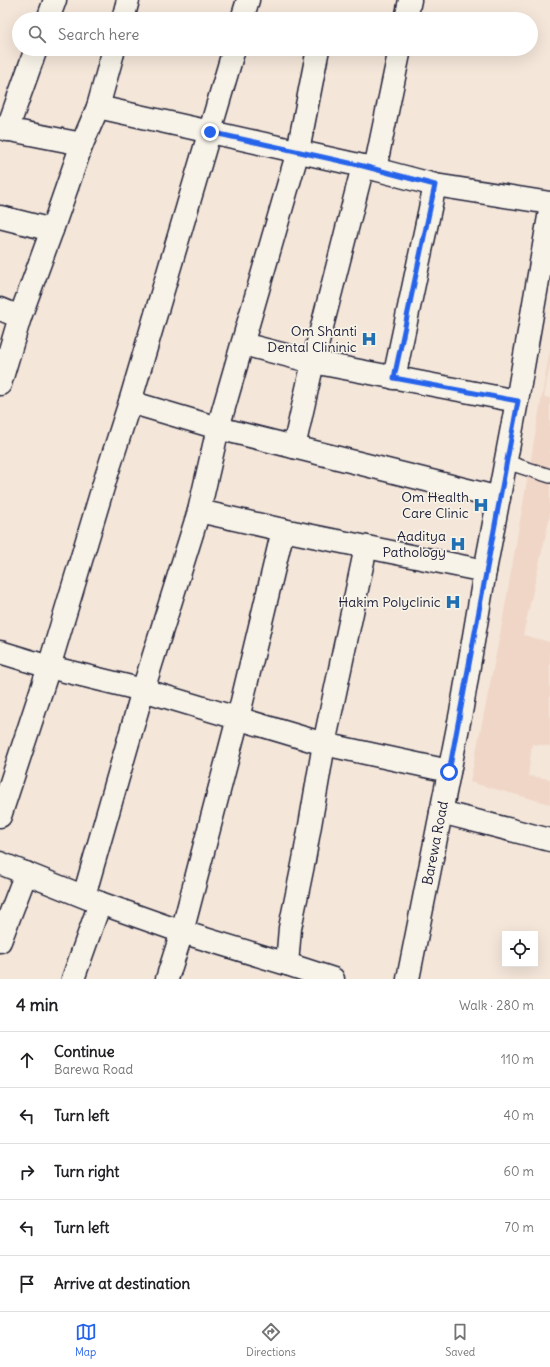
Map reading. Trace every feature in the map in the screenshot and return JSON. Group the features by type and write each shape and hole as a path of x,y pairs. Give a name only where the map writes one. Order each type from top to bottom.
{"street":[{"path":"51,12 55,0"},
{"path":"125,12 128,0"},
{"path":"244,12 248,0"},
{"path":"407,12 410,0"},
{"path":"33,56 3,129 82,144"},
{"path":"0,384 20,318 82,144 98,107 112,56"},
{"path":"0,816 49,667 130,402 232,56"},
{"path":"73,979 143,690 199,511 218,428 298,151 317,56"},
{"path":"294,446 312,362 369,167 398,56"},
{"path":"98,107 369,167 435,185 550,203"},
{"path":"394,378 435,185"},
{"name":"Barewa Road","path":"408,979 462,707 485,571 518,401 550,212"},
{"path":"0,217 52,230"},
{"path":"0,309 20,318"},
{"path":"243,344 312,362 518,401"},
{"path":"130,402 218,428 499,498"},
{"path":"199,511 283,530 485,571"},
{"path":"167,979 182,932 238,718 283,530"},
{"path":"287,964 290,928 304,860 324,744 366,547"},
{"path":"0,652 49,667 143,690 324,744 449,772"},
{"path":"441,812 550,840"},
{"path":"0,863 92,900 182,932 332,979"},
{"path":"0,941 26,873"}],"lane":[{"path":"506,462 550,476"}],"shaded area":[{"path":"550,350 550,363 544,397 550,398 550,516 523,635 550,642 550,746 532,744 528,776 550,779 550,804 470,782 500,635"}],"place":[{"name":"Om Shanti Dental Clininic","path":"369,339"},
{"name":"Om Health Care Clinic","path":"481,505"},
{"name":"Aaditya Pathology","path":"458,544"},
{"name":"Hakim Polyclinic","path":"453,602"}],"route":[{"path":"210,132 363,166 435,185 394,378 518,401 485,571 462,707 449,772"}]}
